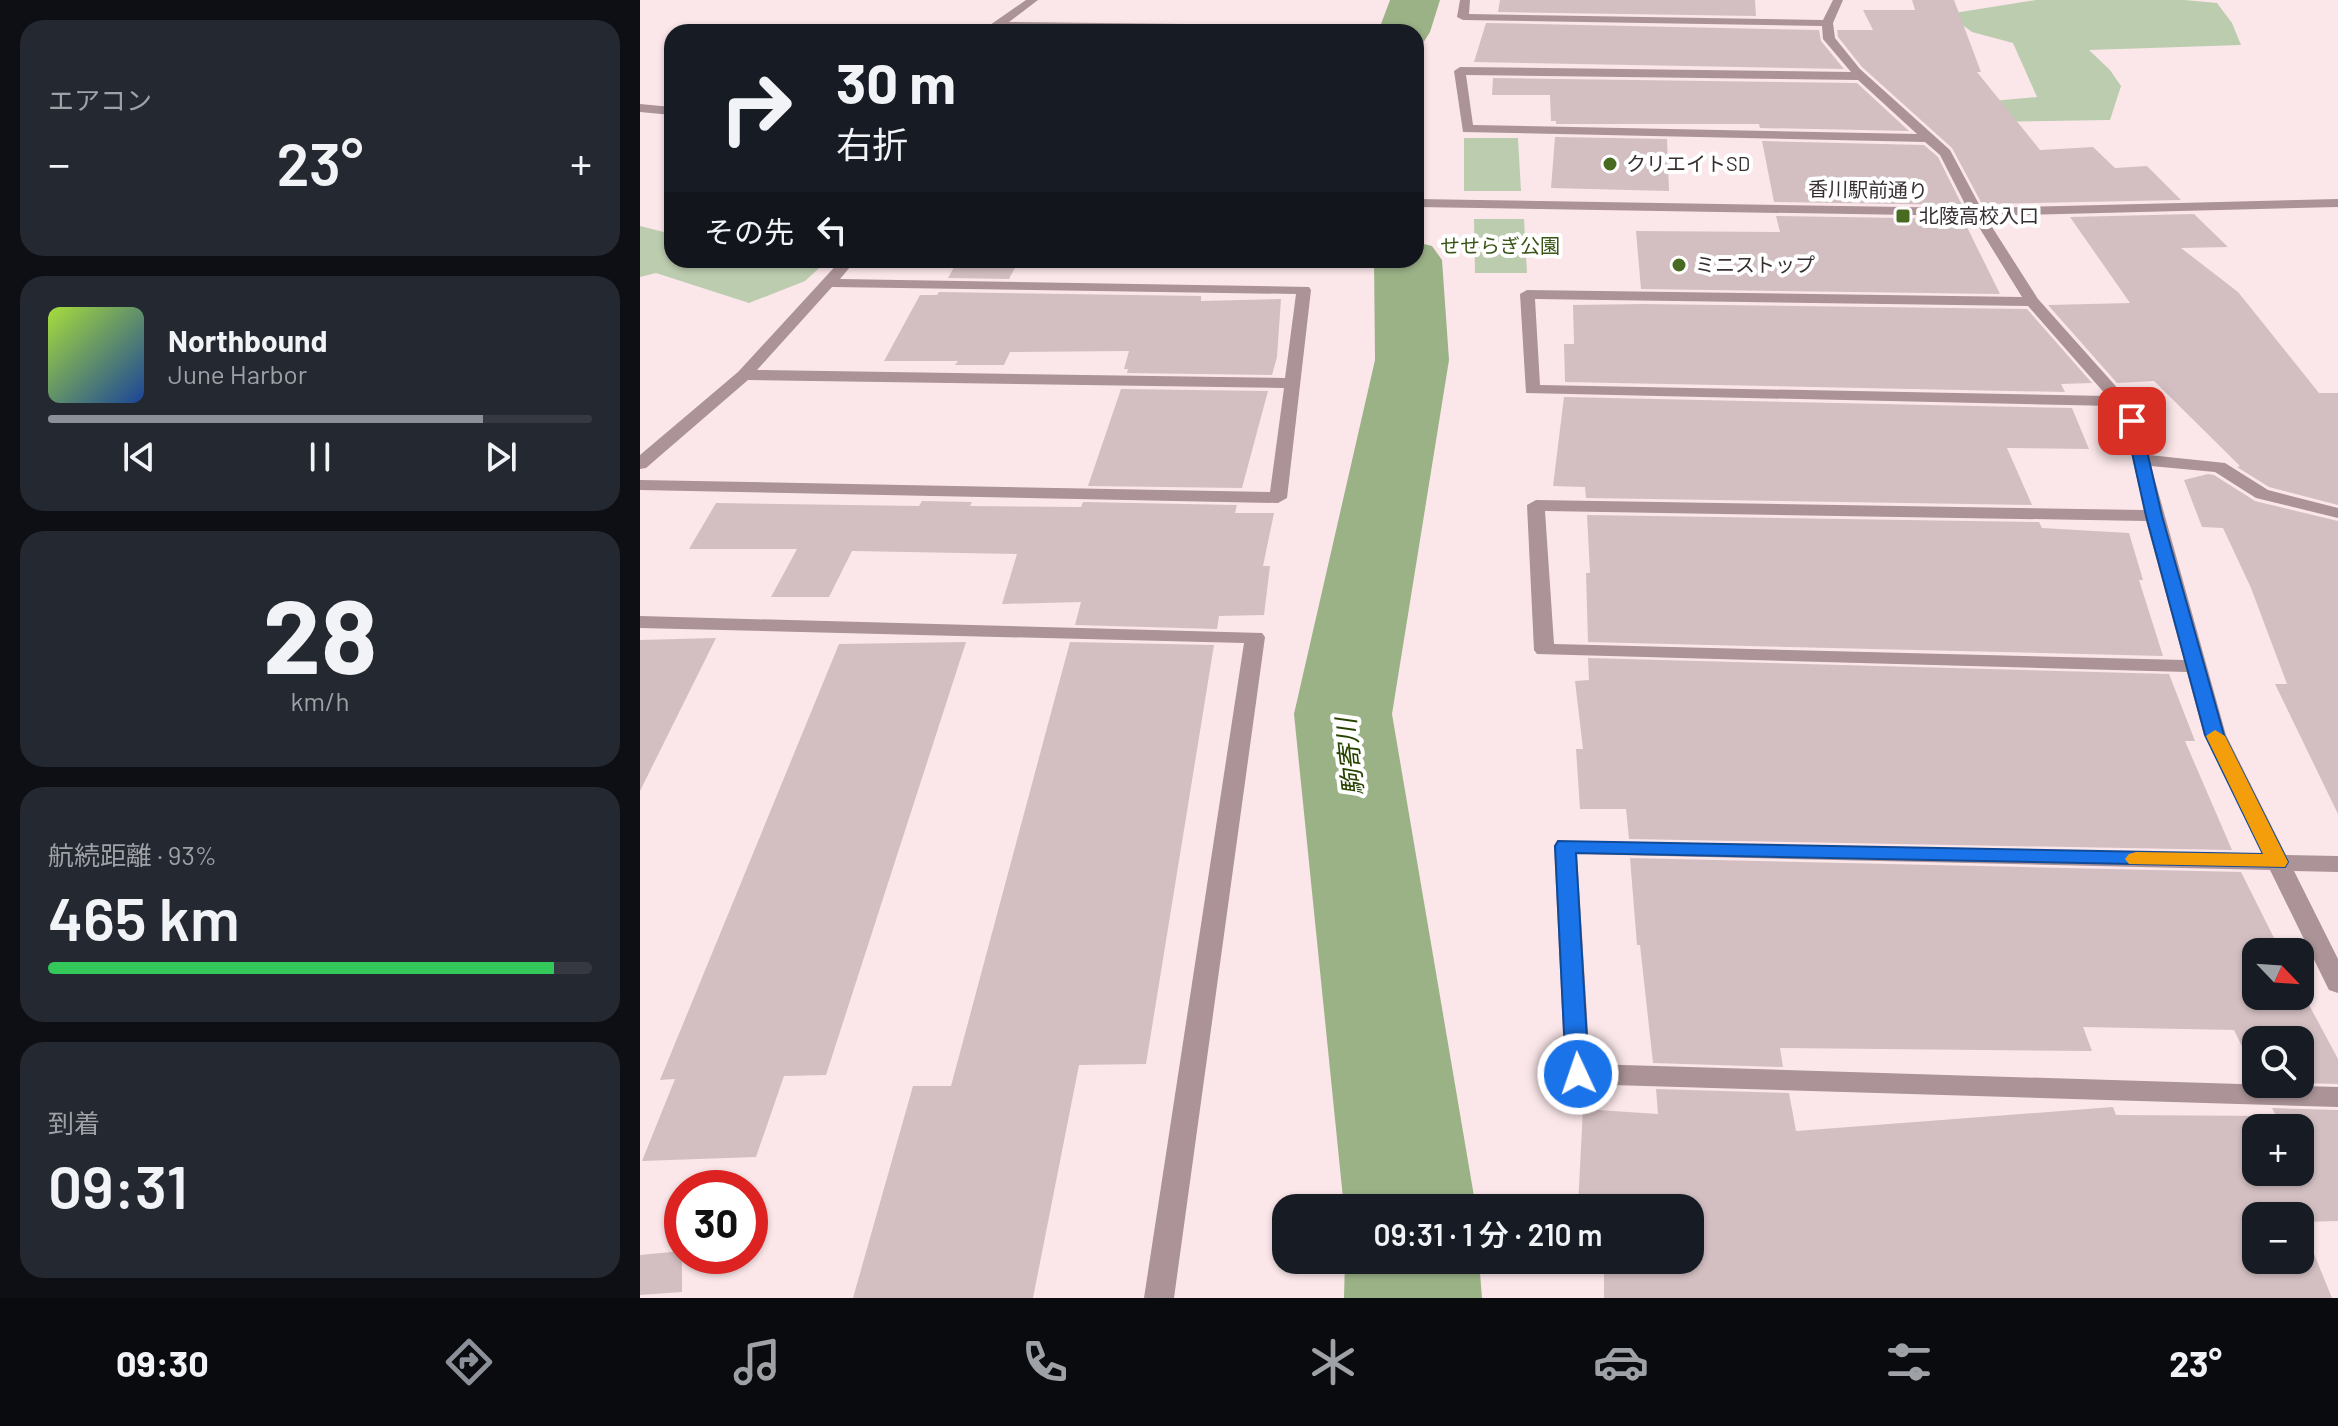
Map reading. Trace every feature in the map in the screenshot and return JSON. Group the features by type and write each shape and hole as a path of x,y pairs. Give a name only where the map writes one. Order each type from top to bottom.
{"street":[{"path":"998,24 1033,0"},
{"path":"1465,0 1463,17 1827,23"},
{"path":"1838,0 1827,23 1829,39 1862,76 1930,138 1956,170 1976,212 2032,302 2121,401 2132,421 2154,516 2215,735 2338,984"},
{"path":"1862,76 1460,71 1467,129 1930,138"},
{"path":"640,108 664,110"},
{"name":"香川駅前通り","path":"1424,203 1976,212 2338,203"},
{"path":"640,464 744,375 842,268"},
{"path":"640,485 1278,498 1304,290 830,283"},
{"path":"2032,302 1527,294 1532,390 2121,401"},
{"path":"744,375 1292,383"},
{"path":"2141,460 2219,467 2262,494 2338,513"},
{"path":"2154,516 1536,505 1544,650 2194,666"},
{"path":"640,622 1255,637 1159,1298"},
{"path":"2338,864 1565,846 1578,1074 2338,1097"}],"green space":[{"path":"2036,0 2184,0 2217,3 2232,23 2241,45 2089,50 2110,70 2121,86 2110,120 1988,122 1980,102 2037,97 2013,43 1972,32 1948,14"},
{"path":"1464,138 1518,138 1521,191 1464,191"},
{"name":"せせらぎ公園","path":"1474,219 1524,219 1527,273 1475,273"},
{"path":"640,226 664,232 664,268 819,268 805,281 749,303 656,273 640,277"}],"building":[{"path":"1500,0 1755,0 1756,16 1498,12"},
{"path":"1912,0 1954,0 1981,72 1977,72 2040,150 2093,147 2115,168 2147,166 2181,200 1982,204 1952,148 1862,67 1838,37 1837,30 1873,30 1863,10 1915,10"},
{"path":"1486,23 1819,30 1821,41 1844,69 1474,62"},
{"path":"1493,78 1857,83 1909,131 1760,128 1759,124 1556,124 1556,121 1551,121 1550,95 1492,95"},
{"name":"クリエイトSD","path":"1555,137 1667,139 1669,191 1551,188"},
{"path":"1762,141 1924,145 1938,157 1962,205 1774,202"},
{"path":"2194,214 2228,247 2181,248 2238,292 2319,393 2338,393 2338,505 2269,487 2237,467 2240,466 2154,381 2117,383 2048,305 2130,303 2070,217"},
{"path":"1776,216 1963,219 2000,294 1641,289 1636,231 1780,232"},
{"path":"954,268 1015,268 1009,279 948,278"},
{"path":"939,292 1201,296 1201,301 1281,299 1277,357 1272,375 1127,373 1128,369 1124,369 1129,351 1010,352 1004,365 955,365 958,361 884,361 920,295 937,295"},
{"path":"1573,305 2027,309 2092,383 2061,384 2065,392 1565,382 1564,344 1574,344"},
{"path":"1121,389 1268,391 1242,488 1088,486"},
{"path":"1564,397 2072,408 2089,449 2007,448 2032,505 1586,498 1585,487 1553,486"},
{"path":"2208,474 2255,501 2338,521 2338,814 2275,684 2287,684 2251,588 2223,528 2202,527 2184,480"},
{"path":"922,501 972,502 970,506 1081,507 1083,502 1237,505 1235,513 1274,513 1263,566 1270,566 1264,615 1219,616 1217,629 1075,625 1081,602 1002,604 1017,554 852,551 829,597 771,597 797,549 689,549 716,503 919,506"},
{"path":"1587,515 2039,522 2042,528 2129,533 2143,580 2139,580 2163,656 1588,642 1586,573 1590,573"},
{"path":"716,638 640,791 640,640"},
{"path":"966,642 826,1075 784,1076 756,1157 642,1161 675,1079 660,1080 839,644"},
{"path":"1070,642 1214,645 1146,1064 1079,1065 1033,1298 853,1298 913,1086 951,1086"},
{"path":"1588,658 2169,674 2195,741 2185,741 2232,850 1629,839 1626,809 1580,809 1576,749 1583,749 1575,681 1589,680"},
{"path":"1630,858 2241,872 2274,938 2242,938 2242,1010 2312,1010 2338,1059 2338,1084 2314,1083 2314,1026 2242,1026 2242,1046 2234,1030 2083,1027 2092,1051 1780,1048 1783,1067 1653,1063 1640,945 1637,945"},
{"path":"1656,1089 1789,1093 1796,1131 2113,1107 2116,1115 2242,1116 2242,1186 2314,1186 2314,1114 2275,1114 2272,1108 2338,1110 2338,1221 2314,1222 2314,1202 2242,1202 2242,1274 2314,1274 2314,1254 2332,1298 1604,1298 1604,1274 1704,1274 1704,1194 1579,1194 1583,1109 1658,1114"},
{"path":"664,1253 664,1274 682,1274 682,1292 640,1295 640,1255"}],"waterway":[{"name":"駒寄川","path":"1407,24 1415,0"},
{"name":"駒寄川","path":"1408,268 1412,360 1343,714 1408,1194"},
{"name":"駒寄川","path":"1412,1274 1413,1298"}],"slow traffic":[{"path":"2136,859 2278,862 2215,736"}],"place":[{"name":"クリエイトSD","path":"1610,164"},
{"name":"北陵高校入口","path":"1903,216"},
{"name":"ミニストップ","path":"1679,265"}],"route":[{"path":"1578,1074 1565,846 2278,862 2215,735 2154,516 2132,421"}]}
